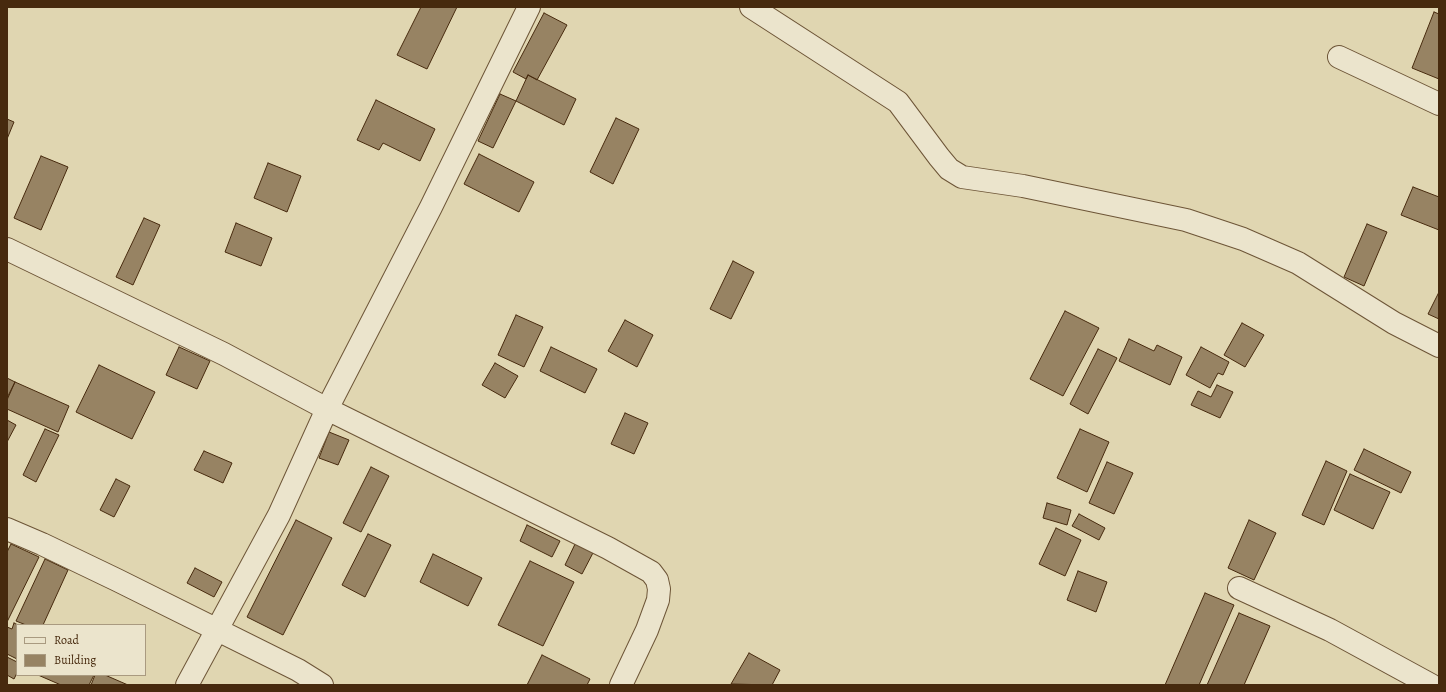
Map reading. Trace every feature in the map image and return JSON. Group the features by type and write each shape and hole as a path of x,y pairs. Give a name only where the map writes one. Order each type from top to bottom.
{"street":[{"path":"187,685 279,515 327,409 431,207 528,7"},
{"path":"751,7 835,59 898,102 938,157 949,169 962,177 1023,186 1186,220 1243,239 1298,263 1394,323 1439,346"},
{"path":"1339,58 1439,104"},
{"path":"7,249 224,354 327,409 608,548 651,572 658,580 658,600 647,630 621,685"},
{"path":"7,530 56,551 298,670 322,685"},
{"path":"1239,588 1330,630 1431,685"}],"building":[{"path":"421,7 457,7 427,69 397,55"},
{"path":"1434,12 1439,14 1439,79 1412,68"},
{"path":"544,13 567,25 537,80 528,75 526,79 513,72"},
{"path":"528,75 576,99 564,125 516,101"},
{"path":"500,94 516,101 493,148 478,141"},
{"path":"376,100 435,129 420,161 383,143 379,150 357,140"},
{"path":"616,118 639,129 613,184 590,172"},
{"path":"7,119 14,122 7,139"},
{"path":"479,154 534,182 519,212 464,184"},
{"path":"41,156 68,167 41,230 14,218"},
{"path":"268,163 301,176 287,212 254,198"},
{"path":"1413,187 1439,197 1439,230 1401,215"},
{"path":"144,218 160,225 133,285 116,277"},
{"path":"236,223 272,238 261,266 225,252"},
{"path":"1367,224 1387,232 1364,286 1344,277"},
{"path":"733,261 754,272 731,319 710,309"},
{"path":"1439,292 1439,319 1428,314"},
{"path":"1065,311 1099,328 1063,396 1030,379"},
{"path":"516,315 543,327 524,367 498,355"},
{"path":"625,320 653,335 637,367 608,351"},
{"path":"1242,323 1264,335 1245,367 1224,355"},
{"path":"1129,339 1154,351 1157,345 1182,357 1170,385 1119,361"},
{"path":"179,347 210,361 197,389 166,375"},
{"path":"551,347 597,369 585,393 540,371"},
{"path":"1201,347 1229,362 1223,375 1218,373 1210,388 1186,375"},
{"path":"1098,349 1117,358 1088,414 1070,404"},
{"path":"495,363 518,376 505,398 482,385"},
{"path":"99,365 155,392 132,439 76,412"},
{"path":"7,378 15,382 7,398"},
{"path":"15,382 69,406 58,432 7,409 7,400"},
{"path":"1217,385 1233,392 1220,418 1191,405 1198,391 1211,397"},
{"path":"625,413 648,423 634,454 611,444"},
{"path":"7,420 16,425 7,442"},
{"path":"45,429 59,435 36,482 23,475"},
{"path":"1080,429 1109,442 1087,492 1057,478"},
{"path":"329,432 349,440 338,465 319,458"},
{"path":"1364,449 1411,472 1401,493 1354,470"},
{"path":"204,451 232,463 223,483 194,470"},
{"path":"1326,461 1347,471 1324,525 1302,515"},
{"path":"1107,462 1133,473 1114,514 1089,503"},
{"path":"371,467 389,476 361,532 343,523"},
{"path":"1350,474 1390,492 1373,529 1334,510"},
{"path":"116,479 130,486 114,517 100,510"},
{"path":"1047,503 1071,510 1067,525 1043,518"},
{"path":"1079,514 1105,528 1099,540 1072,526"},
{"path":"296,520 332,538 283,635 247,617"},
{"path":"1249,520 1276,533 1254,580 1228,568"},
{"path":"527,525 560,541 552,557 520,541"},
{"path":"1056,528 1081,540 1065,576 1039,564"},
{"path":"368,534 391,545 365,597 342,585"},
{"path":"577,540 595,549 582,574 565,565"},
{"path":"11,544 39,557 7,622 7,552"},
{"path":"433,554 482,578 468,606 420,582"},
{"path":"45,559 68,570 43,624 24,624 16,621"},
{"path":"530,561 574,582 543,646 498,625"},
{"path":"195,568 222,582 214,597 187,583"},
{"path":"1078,571 1107,582 1096,612 1067,600"},
{"path":"1205,593 1234,605 1199,685 1165,685"},
{"path":"1239,613 1270,626 1244,685 1207,685"},
{"path":"14,623 16,624 16,658 7,654 7,627 12,629"},
{"path":"749,653 780,670 772,685 731,684"},
{"path":"542,655 590,679 587,685 527,685"},
{"path":"7,657 16,662 16,675 14,679 7,675"},
{"path":"40,676 94,676 89,685 61,685"},
{"path":"95,676 107,676 128,685 91,685"}]}
